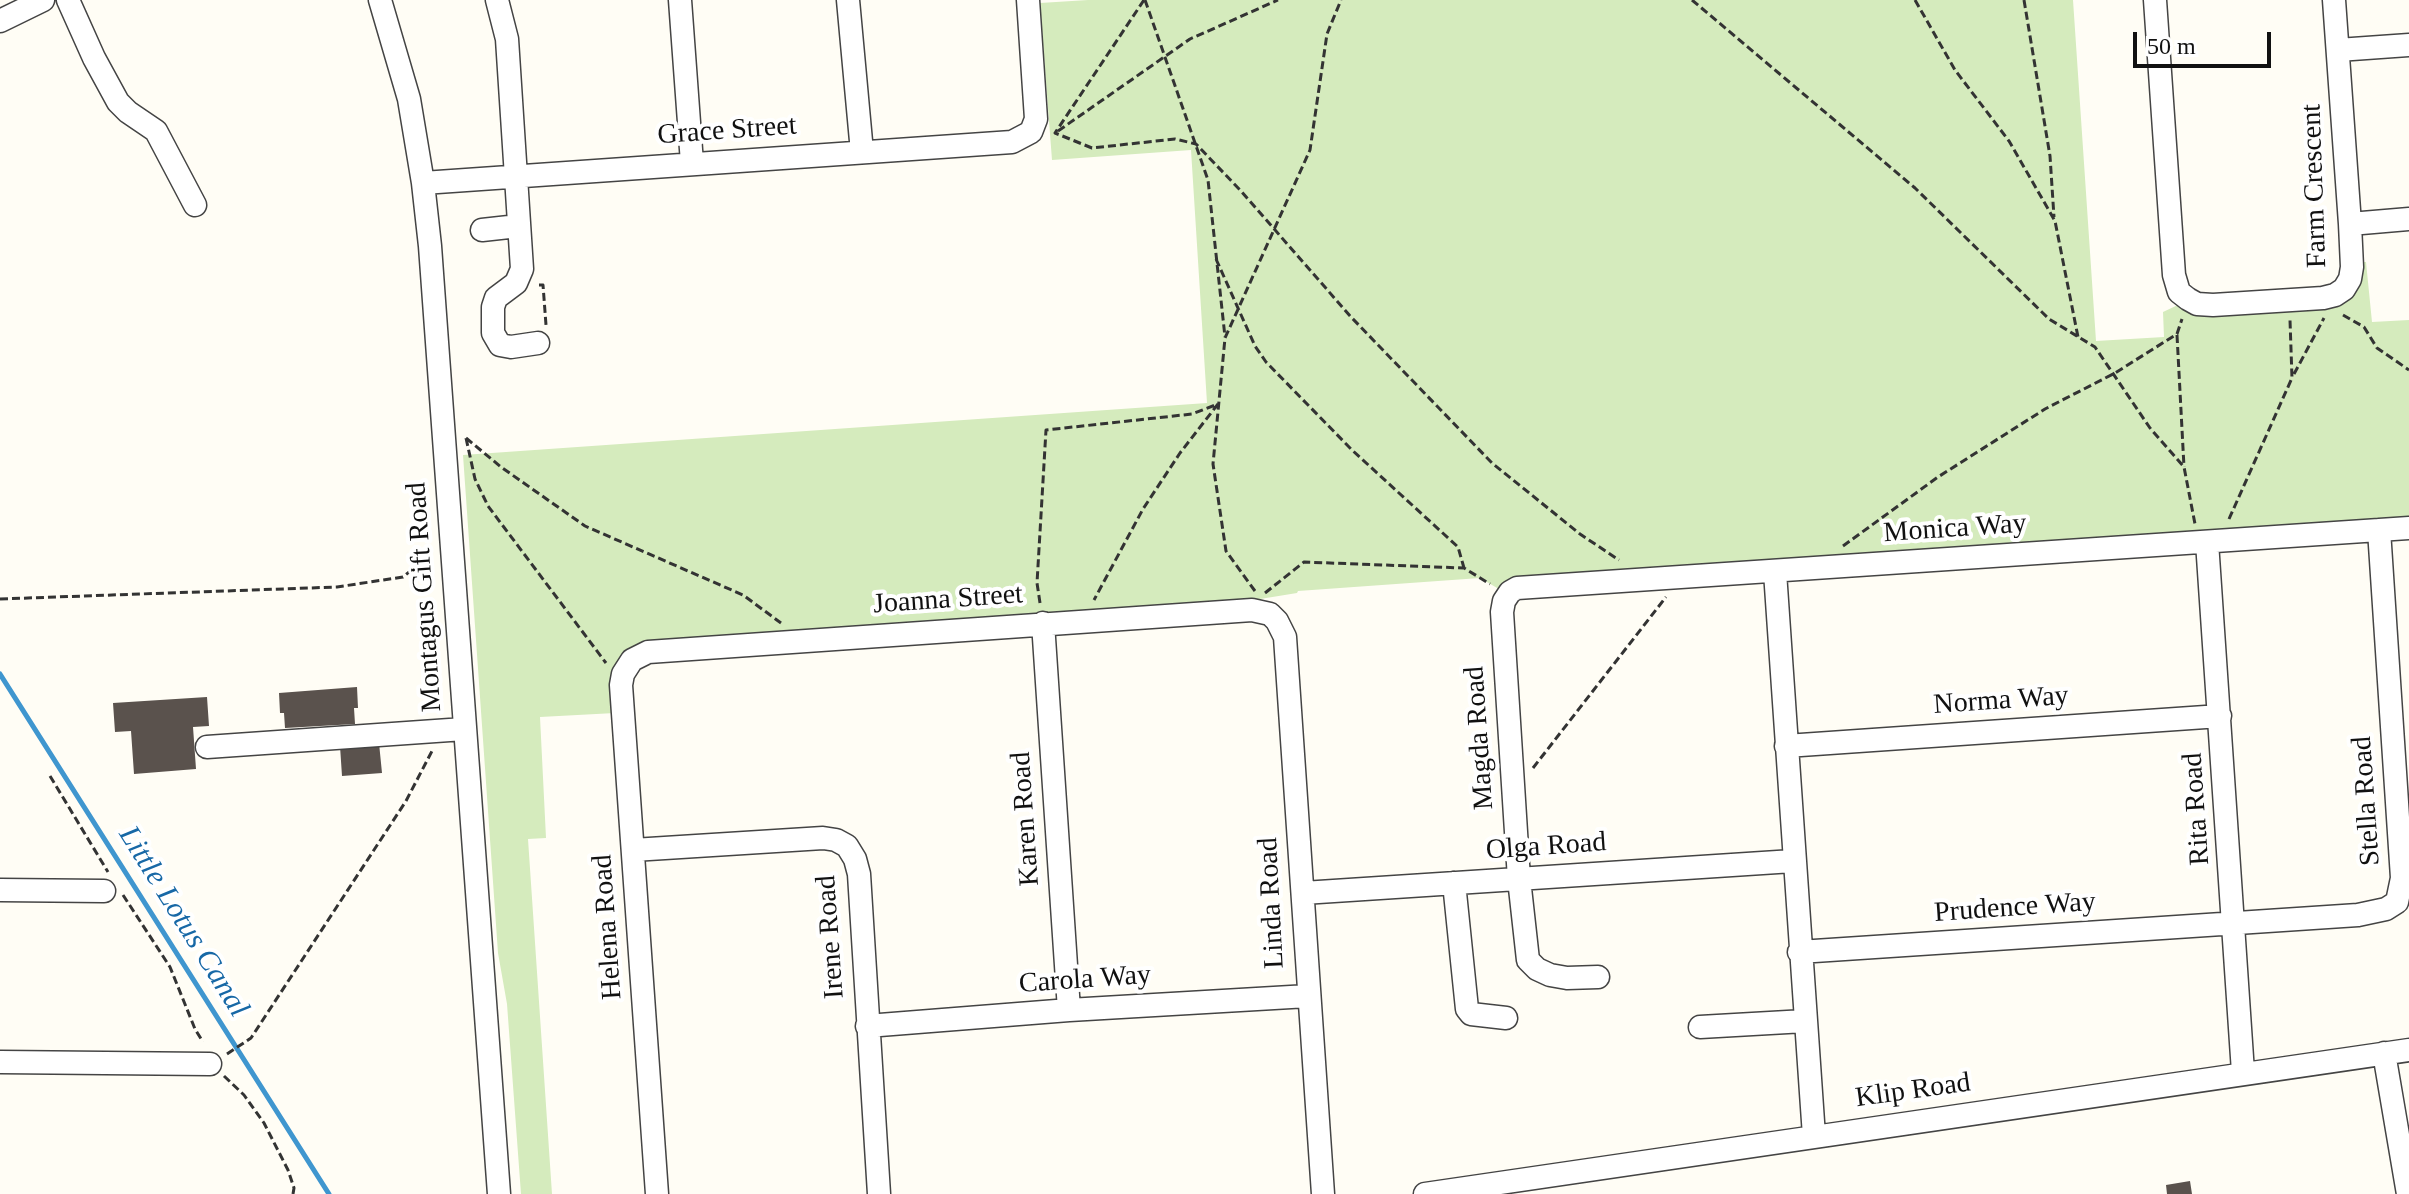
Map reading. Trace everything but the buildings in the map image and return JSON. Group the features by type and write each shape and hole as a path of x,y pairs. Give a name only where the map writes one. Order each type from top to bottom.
{"street":[{"path":"0,21 43,0"},
{"path":"68,0 118,102 156,131 195,205"},
{"name":"Montagus Gift Road","path":"380,0 405,81 423,183 430,246 454,730 499,1194"},
{"path":"497,0 507,39 522,269 516,283 496,298 493,333 500,345 511,347 538,343"},
{"path":"680,0 692,163"},
{"path":"848,0 862,152"},
{"path":"1028,0 1036,119 1031,132"},
{"path":"2155,0 2174,275 2179,292 2188,299"},
{"name":"Farm Crescent","path":"2188,299 2197,304 2213,305 2289,300 2332,302 2350,279 2350,224 2334,0"},
{"path":"2338,50 2409,45"},
{"name":"Grace Street","path":"423,183 1012,142 1031,132"},
{"path":"2350,224 2409,219"},
{"path":"482,230 518,226"},
{"name":"Monica Way","path":"1508,595 1517,588 2409,528"},
{"name":"Stella Road","path":"2234,924 2403,909 2379,530"},
{"name":"Rita Road","path":"2207,542 2243,1072"},
{"path":"1775,572 1814,1136"},
{"name":"Magda Road","path":"1508,595 1502,612 1519,879 1528,960 1550,975 1598,977"},
{"name":"Joanna Street","path":"632,660 648,652 1083,620 1241,610 1270,614"},
{"name":"Linda Road","path":"1270,614 1285,637 1323,1194"},
{"name":"Karen Road","path":"1043,623 1069,1010"},
{"name":"Helena Road","path":"632,660 623,674 621,685 657,1194"},
{"name":"Norma Way","path":"1786,746 2220,716"},
{"path":"207,747 454,730"},
{"name":"Irene Road","path":"633,850 823,838 847,846 859,874 879,1194"},
{"name":"Olga Road","path":"1303,893 1793,861"},
{"path":"0,890 110,883"},
{"path":"1454,883 1467,1009 1471,1014 1506,1018"},
{"name":"Prudence Way","path":"1799,952 2234,924"},
{"name":"Carola Way","path":"867,1026 1308,996"},
{"path":"1700,1027 1805,1021"},
{"name":"Klip Road","path":"1425,1194 2409,1050"},
{"path":"2384,1053 2405,1148 2408,1194"},
{"path":"0,1062 216,1061"}],"path":[{"path":"1055,133 1144,0"},
{"path":"1144,0 1208,180 1225,338 1213,464 1226,551 1259,598 1304,562 1464,568 1508,595"},
{"path":"1055,133 1190,39 1278,0"},
{"path":"1225,338 1310,150 1327,34 1341,0"},
{"path":"1692,0 1915,188 2049,319 2095,347 2150,428 2184,467"},
{"path":"1915,0 1955,70 2009,141 2055,221"},
{"path":"2024,0 2050,156 2055,221 2078,339"},
{"path":"1031,132 1055,133 1092,148 1175,139 1196,144 1351,317 1492,463 1580,534 1659,580 1670,593 1520,783 1513,785"},
{"path":"1216,259 1255,346 1266,362 1352,450 1458,547 1464,568"},
{"path":"516,283 543,285 547,339 538,343"},
{"path":"2188,299 2177,334 2184,467 2197,532 2207,542"},
{"path":"2289,300 2292,378"},
{"path":"2229,519 2292,378 2332,302 2364,327 2377,348 2409,370"},
{"path":"1810,570 1938,477 2045,409 2115,373 2177,334"},
{"path":"1083,620 1143,509 1180,453 1218,404"},
{"path":"1043,623 1037,583 1046,430 1192,414 1218,404"},
{"path":"459,434 585,526 743,595 806,640"},
{"path":"466,438 475,479 488,506 581,626 621,685"},
{"path":"0,599 337,587 403,577 430,555"},
{"path":"216,1061 251,1038 454,730"},
{"path":"50,776 110,883 170,967 195,1029 264,1123 288,1170 293,1194"}],"green space":[{"path":"1088,0 2073,0 2096,341 2164,337 2163,312 2180,304 2328,306 2361,262 2366,262 2372,322 2409,320 2409,522 1504,592 1480,578 1298,591 1254,600 648,642 615,713 540,717 546,838 528,839 552,1194 521,1194 507,1004 498,953 463,455 1207,403 1191,150 1052,160 1040,3"}],"waterway":[{"name":"Little Lotus Canal","path":"0,674 329,1194"}]}
